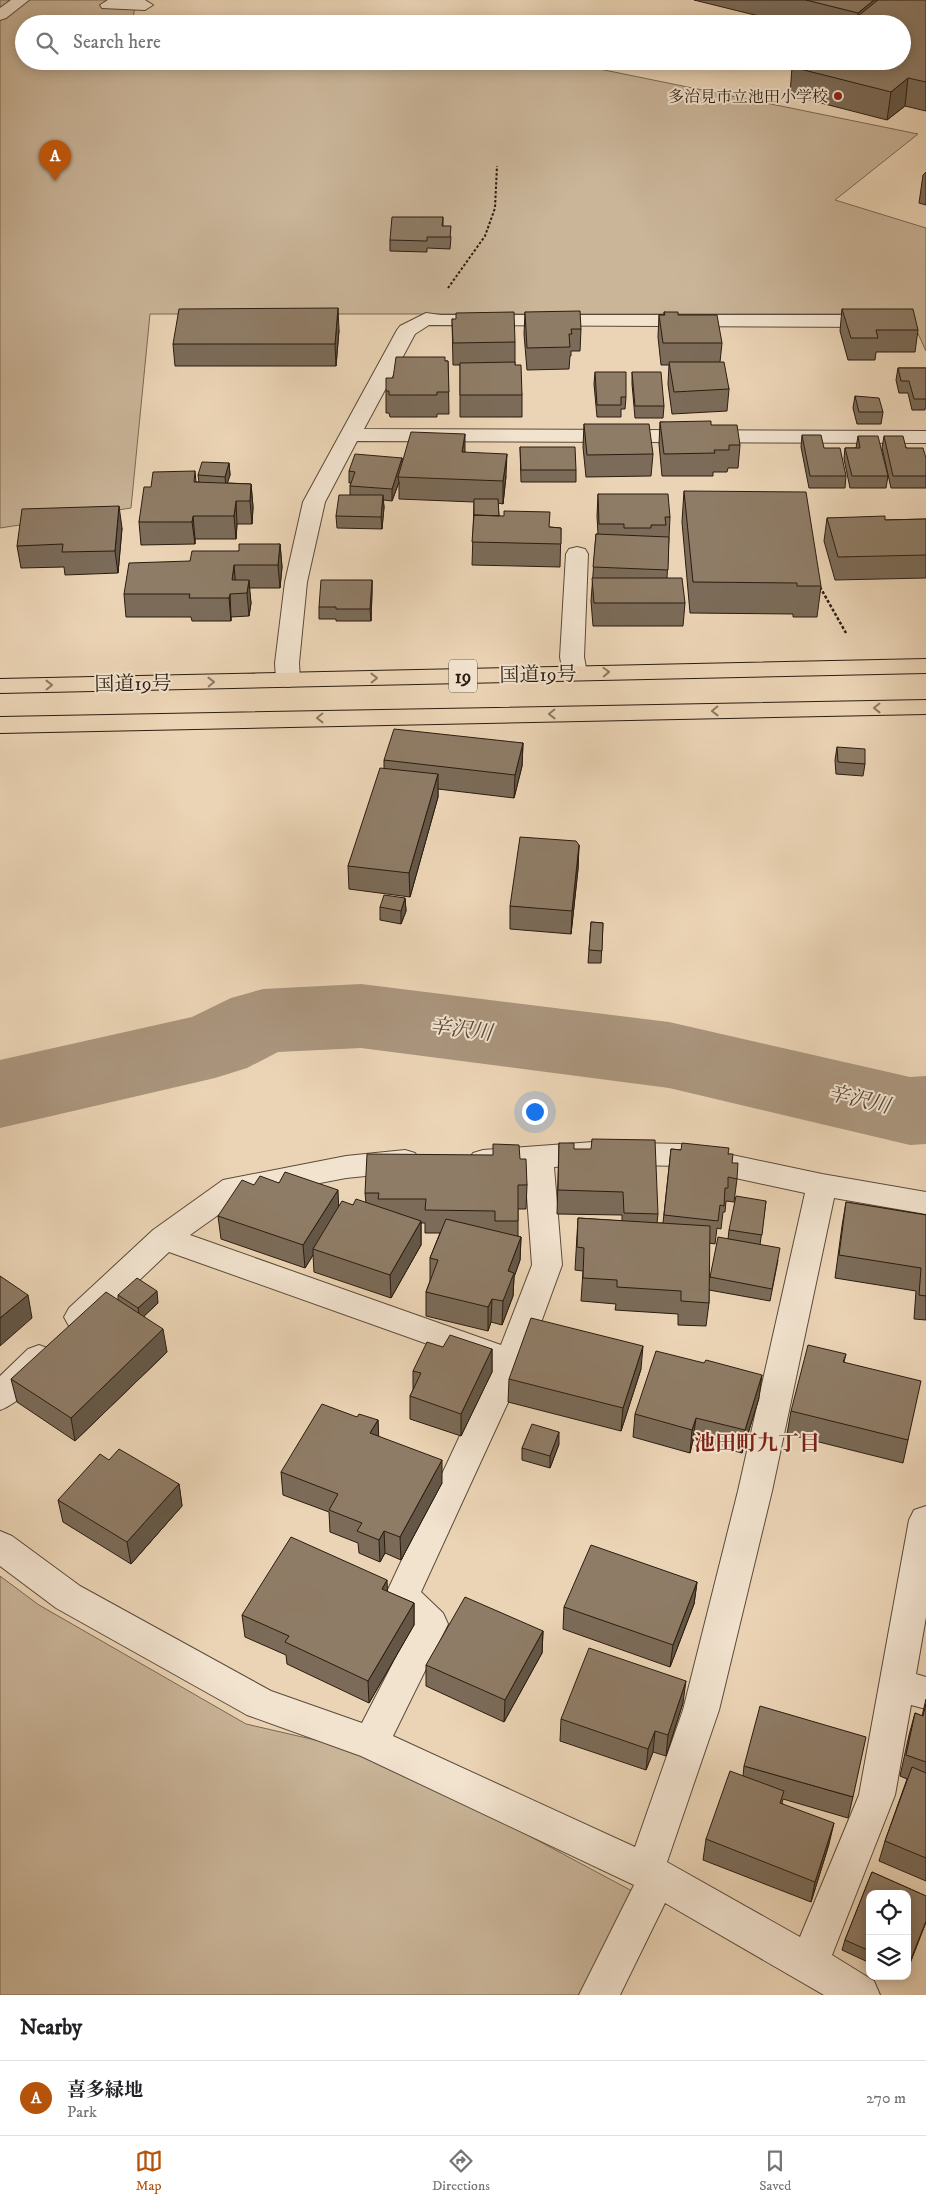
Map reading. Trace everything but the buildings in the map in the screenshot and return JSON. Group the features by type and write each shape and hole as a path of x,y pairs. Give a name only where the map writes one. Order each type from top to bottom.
{"highway":[{"name":"国道19号","path":"0,686 926,666"},
{"name":"国道19号","path":"0,725 926,707"}],"street":[{"path":"0,14 21,0"},
{"path":"108,5 144,5"},
{"path":"288,680 287,663 296,582 314,502 407,330 426,319 441,322 894,322"},
{"path":"350,435 926,437"},
{"path":"575,673 572,657 577,554"},
{"path":"0,1397 164,1238 234,1188 346,1167 395,1161 495,1161 593,1153 680,1155 822,1186 926,1203"},
{"path":"370,1743 431,1624 402,1596 511,1360 547,1265 539,1157"},
{"path":"599,1995 652,1874 701,1710 755,1492 822,1186"},
{"path":"164,1238 511,1360"},
{"path":"810,1963 877,1795 911,1689 926,1520"},
{"path":"0,1546 68,1597 260,1703 370,1743 652,1874 810,1963 860,1995"}],"path":[{"path":"426,319 485,236 495,208 497,166"},
{"path":"820,584 821,592 844,626 846,634"}],"shaded area":[{"path":"0,0 136,0 134,15 15,15 15,70 604,70 918,134 835,200 926,228 926,351 909,314 150,314 131,508 0,528"},
{"path":"0,1576 39,1605 246,1724 376,1754 634,1892 582,1995 0,1995"}],"waterway":[{"name":"辛沢川","path":"0,1094 215,1045 263,1021 361,1016 669,1055 910,1111 926,1110"}],"place":[{"name":"多治見市立池田小学校","path":"838,96"},
{"name":"喜多緑地","path":"55,181"}],"district":[{"name":"池田町九丁目","path":"757,1443"}]}
